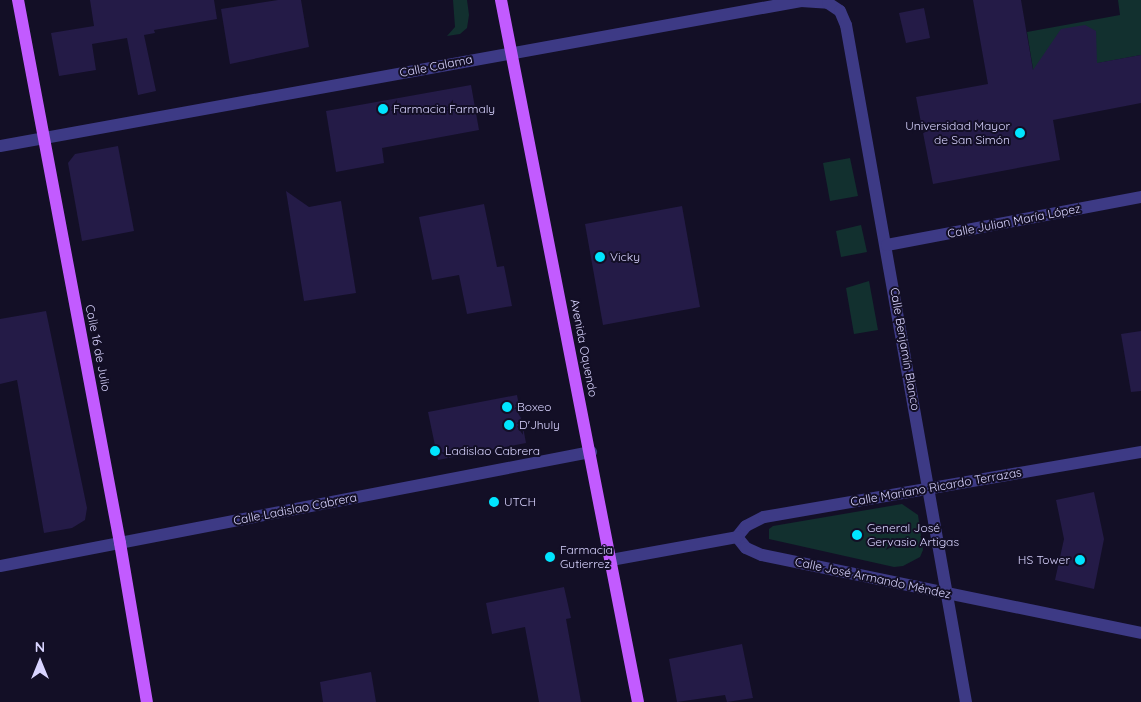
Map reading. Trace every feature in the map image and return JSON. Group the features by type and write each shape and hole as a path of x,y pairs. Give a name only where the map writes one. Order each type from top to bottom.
{"main road":[{"name":"Calle 16 de Julio","path":"18,0 120,543 147,702"},
{"name":"Avenida Oquendo","path":"501,0 591,452 638,702"}],"street":[{"name":"Calle Calama","path":"0,146 801,1 828,3"},
{"name":"Calle Benjamín Blanco","path":"828,3 840,11 846,25 887,244 966,702"},
{"name":"Calle Julian María López","path":"887,244 1141,197"},
{"name":"Calle Ladislao Cabrera","path":"0,566 591,452"},
{"name":"Calle Mariano Ricardo Terrazas","path":"738,537 746,526 764,517 1141,452"},
{"path":"611,560 738,537"},
{"name":"Calle José Armando Méndez","path":"738,537 746,548 762,555 1141,634"}],"green space":[{"path":"453,0 467,0 469,15 467,28 460,34 447,36 455,27"},
{"path":"1118,0 1141,0 1141,55 1034,75 1027,32 1120,15"},
{"path":"850,158 858,196 830,201 823,163"},
{"path":"861,225 867,252 841,257 836,231"},
{"path":"869,281 878,330 854,334 846,288"},
{"path":"902,504 918,515 923,550 920,557 903,566 894,567 769,539 769,529 773,526"}],"building":[{"path":"90,0 214,0 217,19 154,30 155,33 144,35 156,91 138,95 127,38 92,44 96,70 59,76 51,33 94,26"},
{"path":"278,0 301,0 309,47 230,64 221,9"},
{"path":"973,0 1021,0 1033,70 1061,29 1085,25 1096,31 1097,63 1141,55 1141,103 1053,120 1060,160 933,184 916,97 988,84"},
{"path":"924,8 930,38 906,43 899,13"},
{"path":"471,85 479,130 382,148 384,163 336,172 326,111"},
{"path":"118,146 134,231 82,241 68,163 75,154"},
{"path":"286,191 309,207 341,201 356,293 304,301"},
{"path":"484,204 497,267 504,266 512,306 467,314 459,275 432,280 419,217"},
{"path":"682,206 700,307 603,325 585,224"},
{"path":"46,311 87,508 85,520 72,528 44,533 17,380 0,384 0,319"},
{"path":"1141,331 1141,391 1131,392 1121,334"},
{"path":"517,395 526,443 438,460 428,412"},
{"name":"HS Tower","path":"1094,492 1104,539 1094,589 1055,580 1064,539 1056,500"},
{"path":"564,587 571,618 566,619 581,702 539,702 525,627 492,634 486,603"},
{"path":"742,644 753,698 727,702 725,695 677,702 669,659"},
{"path":"371,672 376,702 323,702 320,682"}],"place":[{"name":"Farmacia Farmaly","path":"383,109"},
{"name":"Universidad Mayor de San Simón","path":"1020,133"},
{"name":"Vicky","path":"600,257"},
{"name":"Boxeo","path":"507,407"},
{"name":"D'Jhuly","path":"509,425"},
{"name":"Ladislao Cabrera","path":"435,451"},
{"name":"UTCH","path":"494,502"},
{"name":"General José Gervasio Artigas","path":"857,535"},
{"name":"Farmacia Gutierrez","path":"550,557"},
{"name":"HS Tower","path":"1080,560"}]}
